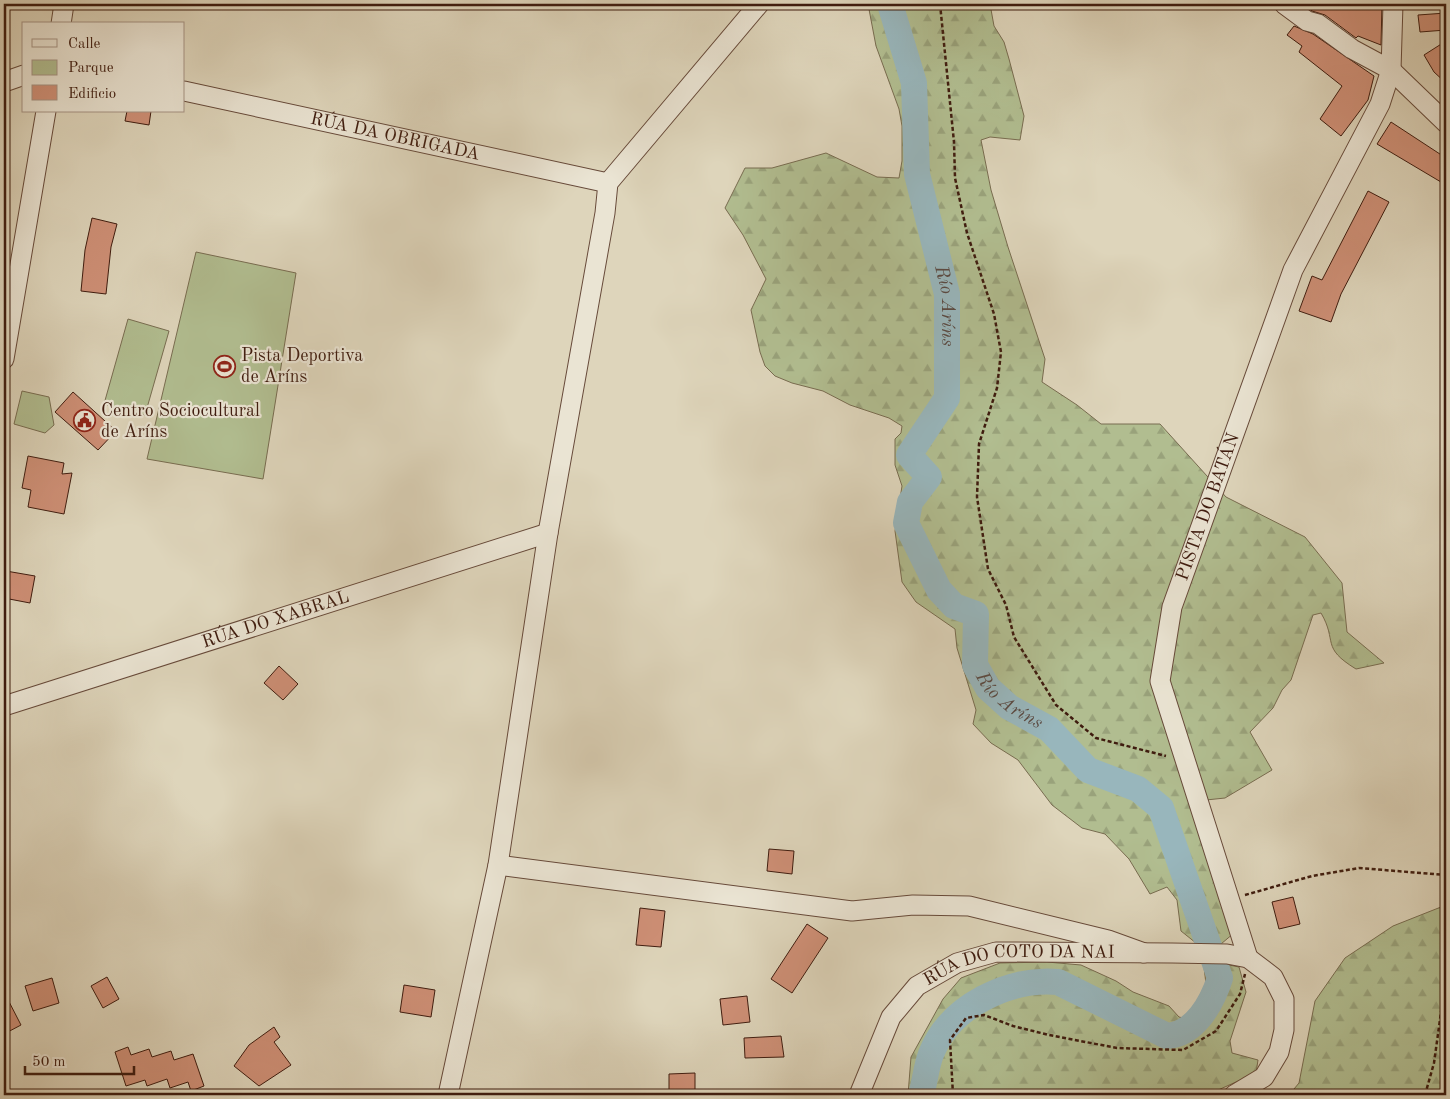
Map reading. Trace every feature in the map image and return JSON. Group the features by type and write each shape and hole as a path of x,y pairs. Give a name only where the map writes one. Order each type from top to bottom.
{"street":[{"path":"61,22 64,4"},
{"path":"448,1095 498,865 548,533 605,213 608,183 759,4"},
{"path":"1284,4 1307,21 1318,24 1352,49 1391,70 1446,123"},
{"name":"PISTA DO BATÁN","path":"1248,958 1232,900 1160,681 1172,607 1293,270 1380,104 1391,70 1393,4"},
{"path":"4,82 22,76"},
{"name":"RÚA DA OBRIGADA","path":"185,91 608,183"},
{"path":"4,359 46,112"},
{"name":"RÚA DO XABRAL","path":"4,706 548,533"},
{"path":"498,865 852,911 913,904 969,906 1108,940 1144,953"},
{"name":"RÚA DO COTO DA NAI","path":"859,1095 891,1017 917,986 957,963 996,952 1172,952 1227,954 1248,958"},
{"path":"1234,1095 1264,1077 1279,1052 1284,1030 1284,999 1273,977 1248,958"}],"path":[{"path":"940,4 954,142 955,178 967,233 994,314 1000,352 997,388 979,444 977,498 988,569 1006,605 1014,637 1056,705 1096,738 1185,761"},
{"path":"1232,900 1262,888 1312,876 1359,868 1446,875"},
{"path":"953,1095 950,1040 966,1018 984,1015 1013,1026 1040,1033 1117,1048 1183,1050 1216,1031 1240,994 1248,958"},
{"path":"1425,1095 1434,1063 1446,976"}],"green space":[{"path":"868,4 990,4 994,26 1004,42 1024,116 1020,140 990,137 981,140 991,190 1045,359 1042,382 1077,405 1101,424 1160,424 1226,497 1305,537 1342,583 1347,632 1384,663 1356,669 1338,655 1334,649 1321,613 1313,615 1291,680 1282,690 1273,708 1250,732 1272,770 1225,798 1206,800 1234,933 1221,944 1196,943 1181,931 1177,900 1167,887 1150,894 1129,859 1105,834 1082,828 1052,805 1018,760 991,743 973,724 976,710 957,648 955,629 916,602 902,582 895,531 902,486 895,465 895,439 901,433 902,426 889,418 850,405 823,391 792,383 775,376 765,366 751,310 766,279 743,235 725,208 745,168 772,168 826,153 877,177 899,178 902,161 902,126 899,109 876,46"},
{"name":"Pista Deportiva de Aríns","path":"196,252 296,273 263,479 147,459"},
{"path":"128,319 169,331 145,415 104,404"},
{"path":"22,391 49,397 54,425 45,433 14,424"},
{"path":"1446,905 1446,1095 1289,1095 1299,1083 1315,1001 1345,958 1393,926"},
{"path":"1047,962 1081,965 1116,981 1133,992 1169,1006 1179,1017 1187,1019 1206,984 1204,967 1224,964 1239,967 1246,992 1230,1041 1232,1053 1258,1060 1256,1073 1207,1095 908,1095 911,1057 943,999 961,978 1000,963"}],"building":[{"path":"1303,4 1382,4 1381,45 1358,36 1356,38 1325,15 1312,11"},
{"path":"1446,13 1446,30 1420,32 1418,15"},
{"path":"1294,26 1313,34 1374,76 1368,100 1341,136 1320,119 1342,86 1299,52 1302,46 1287,35"},
{"path":"1446,41 1446,83 1434,72 1424,55"},
{"path":"127,112 151,112 149,125 125,121"},
{"path":"1391,122 1446,158 1446,185 1377,144"},
{"path":"1368,191 1389,202 1341,294 1331,322 1299,311 1312,276 1322,280"},
{"path":"92,218 117,224 111,247 106,294 81,291 85,250"},
{"name":"Centro Sociocultural de Aríns","path":"73,392 116,431 98,450 55,412"},
{"path":"28,456 64,463 62,474 72,473 64,514 28,507 31,490 22,488"},
{"path":"6,571 35,576 30,603 4,598"},
{"path":"279,666 298,684 283,700 264,683"},
{"path":"769,849 794,851 792,874 767,871"},
{"path":"1293,897 1300,924 1279,929 1272,902"},
{"path":"640,908 665,911 661,947 636,945"},
{"path":"807,924 828,938 792,993 771,979"},
{"path":"107,977 119,999 103,1008 91,986"},
{"path":"52,978 59,1003 33,1011 25,986"},
{"path":"404,985 435,990 431,1017 400,1012"},
{"path":"4,992 21,1025 4,1034"},
{"path":"747,996 750,1022 723,1025 720,999"},
{"path":"274,1027 280,1037 274,1042 291,1065 259,1086 234,1066 249,1045"},
{"path":"781,1036 784,1057 745,1058 744,1038"},
{"path":"128,1047 131,1055 149,1049 152,1057 171,1051 174,1060 193,1054 204,1086 191,1091 188,1082 170,1088 167,1079 147,1086 145,1080 126,1086 115,1052"},
{"path":"695,1073 695,1095 669,1095 669,1074"}],"waterway":[{"name":"Río Aríns","path":"890,4 914,83 917,174 947,294 947,398 909,455 929,477 910,502 906,523 939,590 954,606 976,614 975,665 988,688 1009,707 1049,729 1088,770 1138,789 1161,808 1220,978 1201,1016 1186,1030 1167,1036 1058,982 1039,982 1001,990 983,998 966,1009 940,1037 929,1059 921,1095"}],"place":[{"name":"Pista Deportiva de Aríns","path":"225,366"},
{"name":"Centro Sociocultural de Aríns","path":"85,421"}]}
